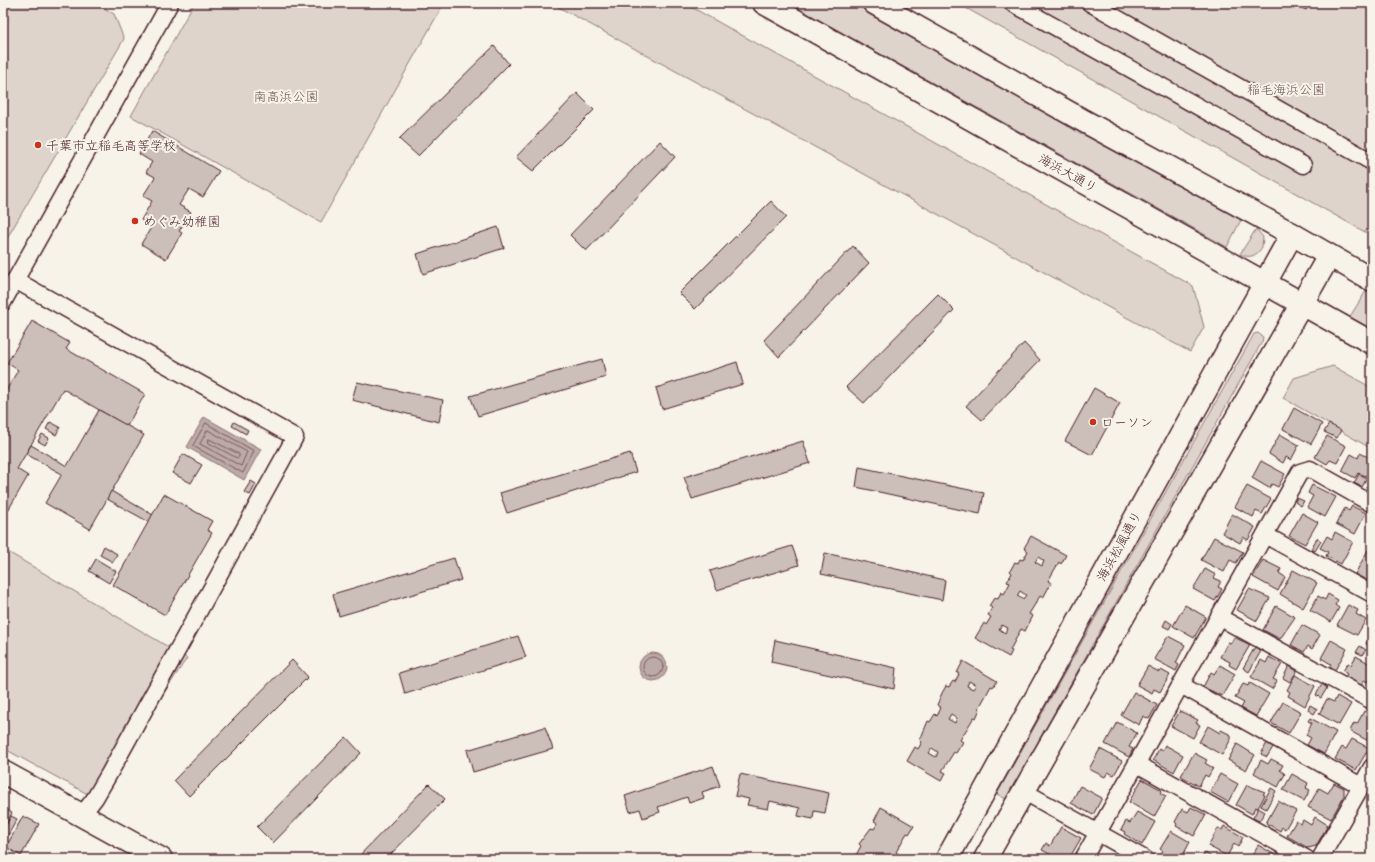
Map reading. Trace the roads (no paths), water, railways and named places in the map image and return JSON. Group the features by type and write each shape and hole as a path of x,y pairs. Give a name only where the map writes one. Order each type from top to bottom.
{"street":[{"path":"3,302 170,3"},
{"name":"海浜大通り","path":"764,3 1372,343"},
{"path":"874,3 1082,120 1292,234 1372,280"},
{"path":"1012,3 1303,165"},
{"path":"1090,3 1372,162"},
{"name":"海浜松風通り","path":"947,859 1292,234"},
{"path":"985,859 1329,256"},
{"path":"15,280 296,437 95,798 82,815"},
{"path":"1083,859 1300,472 1310,469 1372,504"},
{"path":"1265,535 1372,594"},
{"path":"1219,617 1372,701"},
{"path":"1181,685 1362,786"},
{"path":"1137,764 1307,859"},
{"path":"1320,859 1372,768"},
{"path":"3,772 161,859"},
{"path":"1023,791 1145,859"},
{"path":"968,820 998,836"}],"water":[{"path":"204,417 261,449 244,480 187,447"},
{"path":"653,653 663,657 667,667 663,677 653,681 643,677 639,667 643,657"}],"place":[{"name":"千葉市立稲毛高等学校","path":"38,145"},
{"name":"めぐみ幼稚園","path":"135,221"},
{"name":"ローソン","path":"1093,422"}],"park label":[{"name":"稲毛海浜公園","path":"1286,89"},
{"name":"南高浜公園","path":"286,96"}]}
